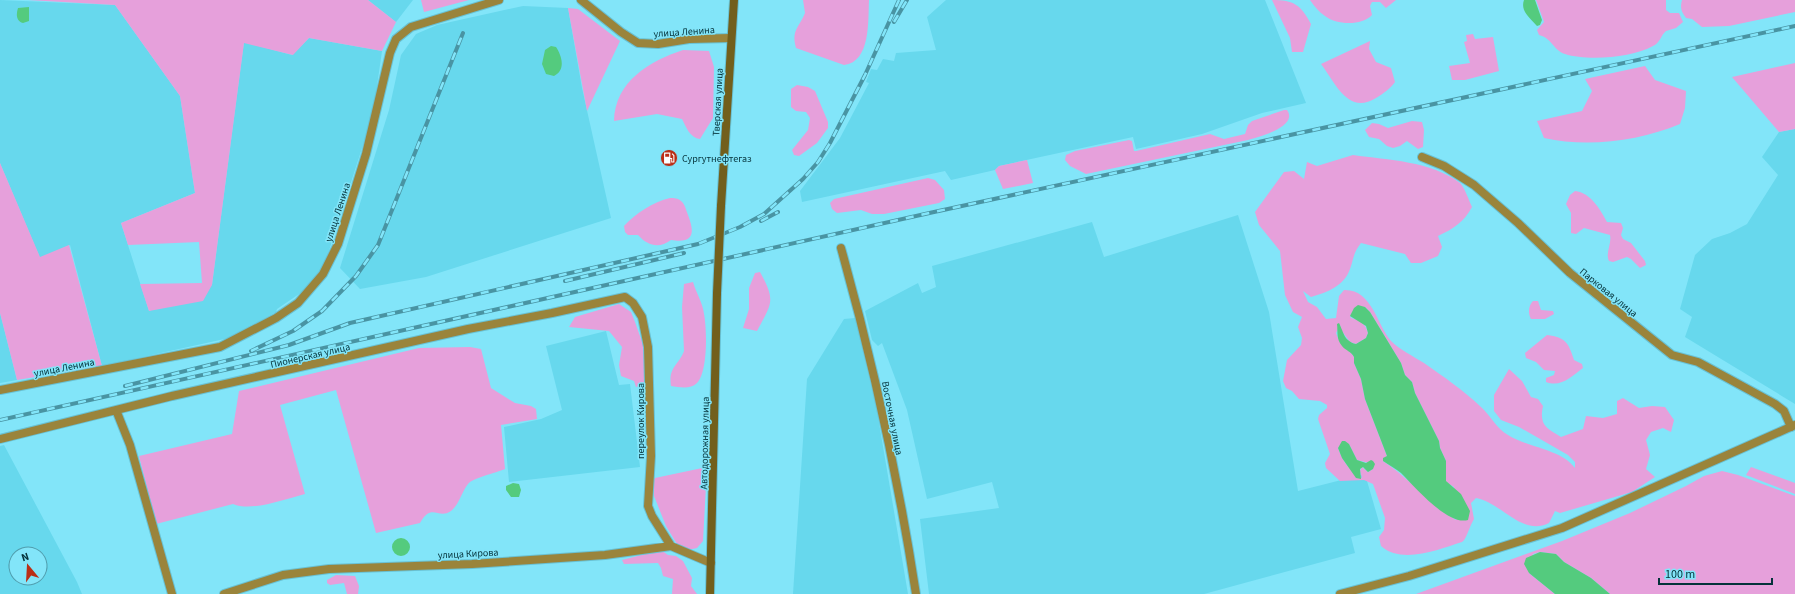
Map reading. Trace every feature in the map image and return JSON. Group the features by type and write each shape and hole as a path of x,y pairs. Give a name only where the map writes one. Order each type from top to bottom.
{"main road":[{"name":"Тверская улица","path":"717,293 734,0"},
{"name":"Автодорожная улица","path":"710,594 717,293"}],"street":[{"name":"улица Ленина","path":"0,390 220,347 276,318 298,303 323,274 338,244 366,154 390,53 396,39 410,27 499,0"},
{"name":"улица Ленина","path":"581,0 621,32 638,43 658,44 689,39 731,38"},
{"name":"Парковая улица","path":"1422,157 1444,166 1474,185 1518,223 1570,273 1672,355 1698,362 1774,404 1784,411 1793,426"},
{"name":"Восточная улица","path":"841,248 864,332 884,416 916,594"},
{"name":"Пионерская улица","path":"0,439 116,410 468,329 552,314 625,297"},
{"name":"переулок Кирова","path":"625,297 633,303 642,317 648,347 651,449 648,506 652,516 671,546"},
{"path":"116,410 130,445 172,594"},
{"path":"1340,594 1409,576 1562,528 1793,426"},
{"path":"671,546 711,563"},
{"name":"улица Кирова","path":"224,594 283,575 329,568 504,562 605,555 671,546"}],"shaded area":[{"path":"0,0 115,5 180,96 195,193 121,223 149,311 212,285 244,42 292,55 309,38 382,51 373,114 327,257 319,275 305,290 277,309 276,312 229,338 102,366 70,245 40,258 0,163"},
{"path":"28,0 368,0 396,22 382,51 309,38 293,55 244,43 212,285 203,301 149,311 140,284 202,283 199,242 128,245 121,223 195,193 180,96 115,5"},
{"path":"368,0 413,0 396,22"},
{"path":"421,0 469,0 424,12"},
{"path":"803,0 869,0 868,29 864,48 853,62 844,65 796,48 794,37 796,29 805,13"},
{"path":"946,0 1265,0 1306,103 1262,113 1202,134 1136,149 1133,137 999,166 995,170 951,180 945,171 802,202 800,191 840,138 869,83 866,82 871,69 877,70 883,59 894,61 896,53 936,50 927,17"},
{"path":"1272,0 1286,1 1296,5 1304,12 1311,24 1303,52 1292,52 1290,38"},
{"path":"1310,0 1396,0 1386,8 1380,2 1372,2 1370,6 1372,15 1368,19 1356,23 1342,23 1330,19 1323,14"},
{"path":"1524,0 1535,0 1542,20 1540,25 1537,26 1526,14 1523,8"},
{"path":"1536,0 1666,0 1666,10 1670,13 1679,13 1683,22 1676,28 1666,31 1655,45 1644,50 1622,56 1597,58 1574,56 1561,52 1547,39 1539,35 1537,30 1544,22"},
{"path":"1682,0 1795,0 1795,12 1729,26 1702,27 1692,19 1686,18 1681,9"},
{"path":"523,6 568,8 582,88 611,218 426,277 360,289 340,268 389,110 401,55 416,34 437,25"},
{"path":"29,7 29,21 23,23 19,21 17,17 18,8"},
{"path":"568,8 578,9 620,41 587,111"},
{"path":"1473,34 1475,39 1493,37 1499,71 1465,80 1452,80 1449,66 1470,63 1464,42 1467,41 1466,35"},
{"path":"1370,41 1369,49 1376,62 1391,68 1395,82 1387,91 1376,98 1358,103 1350,100 1344,95 1321,64"},
{"path":"551,46 556,47 560,54 562,63 560,70 554,76 546,74 542,64 545,50"},
{"path":"683,50 709,51 714,67 713,118 700,139 691,134 682,119 657,114 614,121 616,107 621,95 636,75 658,60"},
{"path":"1795,63 1795,129 1779,132 1732,77"},
{"path":"1645,66 1655,80 1686,91 1685,108 1680,124 1648,135 1613,141 1578,142 1544,138 1537,121 1582,111 1592,91 1585,79"},
{"path":"797,85 808,87 815,91 828,122 828,128 817,143 799,156 794,155 792,150 808,130 810,118 806,112 796,111 791,107 791,89"},
{"path":"1287,110 1289,116 1283,126 1268,134 1248,140 1086,174 1070,166 1065,160 1066,155 1075,151 1129,140 1132,141 1134,151 1136,151 1210,134 1224,139 1245,134 1248,125 1252,121"},
{"path":"1412,121 1422,122 1424,130 1423,147 1418,149 1407,141 1400,146 1393,148 1387,146 1379,139 1369,137 1365,130 1372,123 1388,128"},
{"path":"1795,129 1795,404 1685,337 1692,317 1680,309 1695,255 1712,239 1730,233 1747,224 1778,175 1762,157 1779,132"},
{"path":"1353,155 1395,160 1423,166 1436,170 1460,183 1472,207 1458,224 1449,231 1438,236 1442,247 1438,256 1421,263 1411,263 1405,254 1361,243 1355,253 1347,275 1340,284 1335,288 1311,297 1303,291 1308,302 1317,307 1326,319 1336,318 1339,296 1344,290 1353,291 1361,295 1373,309 1391,341 1402,350 1424,363 1460,389 1481,407 1508,435 1562,457 1575,468 1575,462 1568,455 1519,427 1501,420 1494,411 1494,395 1509,369 1522,381 1531,397 1538,399 1543,406 1542,418 1545,425 1561,437 1583,429 1586,416 1603,418 1617,414 1617,401 1623,398 1639,408 1652,406 1665,407 1674,420 1671,432 1663,428 1651,432 1646,440 1650,455 1646,469 1655,477 1632,492 1560,513 1555,511 1549,523 1539,526 1530,526 1521,522 1485,501 1476,498 1471,503 1474,519 1464,541 1421,554 1410,555 1390,552 1381,546 1379,537 1384,530 1385,518 1373,484 1364,480 1340,481 1326,468 1325,463 1330,454 1318,419 1319,415 1327,408 1327,405 1320,401 1299,399 1292,391 1286,388 1283,381 1287,360 1301,345 1302,338 1298,327 1302,317 1293,312 1285,295 1280,251 1259,225 1255,212 1284,172 1294,171 1304,179 1307,162 1317,166","holes":["1365,307 1370,312 1401,363 1405,375 1412,382 1415,393 1439,441 1440,448 1446,461 1446,482 1454,487 1456,520 1383,461 1387,456 1365,399 1361,379 1354,363 1354,357 1340,342 1336,333 1340,325 1341,330 1350,342 1356,344 1366,338 1368,333 1364,325 1360,321 1351,318 1350,316 1353,312","1349,444 1357,460 1369,463 1373,469 1368,472 1362,467 1360,471 1362,478 1353,472 1347,465 1338,448"]},
{"path":"1027,160 1033,183 1003,189 995,170 999,166"},
{"path":"0,163 40,257 69,245 102,366 17,380 0,313"},
{"path":"928,178 935,180 944,190 945,199 939,203 884,214 872,214 861,210 837,213 832,209 830,203 834,199"},
{"path":"1575,191 1581,192 1590,198 1598,207 1607,222 1621,223 1623,228 1621,235 1623,239 1631,243 1645,261 1646,265 1640,268 1627,257 1613,262 1609,261 1608,255 1610,235 1584,228 1576,234 1571,233 1571,213 1566,204 1570,195"},
{"path":"670,198 679,199 684,205 692,227 691,236 688,239 679,241 671,240 662,245 654,245 646,242 638,235 628,235 625,232 624,226 639,212 657,202"},
{"path":"1238,215 1269,312 1298,491 1365,474 1381,529 1351,537 1355,553 1204,594 929,594 920,519 999,508 992,482 927,499 907,410 882,343 878,346 872,340 865,311 918,283 922,293 936,287 932,266 1092,222 1104,257"},
{"path":"760,272 770,296 770,302 769,308 757,331 743,328 749,309 749,288 755,273"},
{"path":"693,282 703,310 706,350 701,377 697,383 691,387 684,388 671,386 670,380 672,370 684,351 682,307 684,284"},
{"path":"1533,301 1538,301 1541,310 1553,311 1554,314 1545,319 1531,319 1529,310"},
{"path":"619,304 631,312 646,353 647,383 636,387 634,381 621,376 619,365 622,347 609,331 569,327 575,317"},
{"path":"1358,305 1365,307 1370,312 1401,363 1405,375 1412,382 1415,393 1439,441 1440,448 1446,461 1446,481 1461,494 1470,511 1468,520 1460,520 1451,517 1442,511 1423,496 1401,473 1383,461 1383,458 1387,456 1365,399 1361,379 1354,363 1354,357 1342,346 1338,338 1337,324 1339,323 1345,336 1352,343 1356,344 1366,338 1368,333 1366,326 1350,316 1354,308"},
{"path":"0,313 17,380 0,383"},
{"path":"855,318 877,411 908,594 793,594 807,379 844,319"},
{"path":"606,331 619,385 630,384 640,467 509,482 504,427 541,419 562,410 546,346"},
{"path":"1547,335 1559,338 1566,342 1574,360 1582,364 1583,368 1570,378 1561,382 1546,382 1546,378 1554,375 1555,371 1544,370 1536,362 1526,358 1525,353"},
{"path":"470,347 481,349 491,388 515,403 531,406 536,409 537,419 501,425 505,469 470,482 451,511 442,514 432,512 424,517 420,523 376,533 336,390 280,405 305,494 259,506 249,507 233,504 156,524 139,456 232,434 239,391 419,348"},
{"path":"1342,441 1349,444 1357,460 1366,463 1371,460 1375,464 1373,469 1368,472 1363,467 1360,469 1361,479 1356,478 1342,458 1338,448"},
{"path":"4,445 82,594 0,594 0,446"},
{"path":"707,467 703,541 697,548 688,550 677,544 666,526 654,496 653,481 655,478"},
{"path":"1751,467 1795,483 1795,494 1746,475"},
{"path":"1722,471 1738,475 1795,496 1795,594 1610,594 1591,578 1564,562 1556,554 1540,552 1533,554 1529,573 1555,594 1416,594 1562,541 1630,513 1704,476"},
{"path":"513,483 519,484 521,490 519,497 511,497 506,490 506,486"},
{"path":"401,538 407,541 410,547 407,553 401,556 395,553 392,547 395,541"},
{"path":"661,550 668,555 676,556 683,561 692,578 691,586 697,594 672,594 673,579 663,576 658,563 624,564 622,560"},
{"path":"1540,552 1556,554 1564,562 1591,578 1610,594 1555,594 1529,573 1524,564 1526,558"},
{"path":"336,575 355,576 359,586 358,594 347,594 344,583 330,585 327,583 327,580"}],"railway":[{"path":"125,386 289,345 350,323 698,244 740,227 764,214 803,179 818,162 830,143 865,75 899,0"},
{"path":"894,22 907,0"},
{"path":"0,420 934,212 1795,26"},
{"path":"251,351 293,331 322,311 356,276 378,245 463,33"},
{"path":"761,221 778,212"},
{"path":"565,281 684,253"}],"place":[{"name":"Сургутнефтегаз","path":"669,158"}]}
